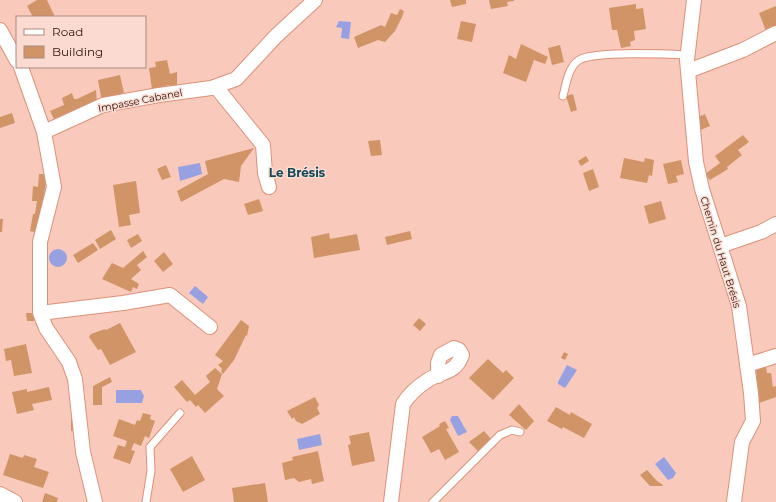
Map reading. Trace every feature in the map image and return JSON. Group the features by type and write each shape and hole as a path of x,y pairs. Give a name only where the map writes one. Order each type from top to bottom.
{"street":[{"name":"Impasse Cabanel","path":"44,132 103,106 216,87 236,79 276,36 315,0"},
{"name":"Chemin du Haut Brésis","path":"694,0 688,54 688,71 696,162 702,189 739,306 747,365 752,421 742,442 734,502"},
{"path":"0,30 16,58"},
{"path":"688,71 743,50 776,33"},
{"path":"21,68 44,132 54,187 40,242 40,313 46,328 69,362 75,379 83,452 94,502"},
{"path":"216,87 263,145 265,173 269,187"},
{"path":"720,246 761,232 776,224"},
{"path":"40,313 123,303 170,295 210,327"},
{"path":"747,365 776,356"},
{"path":"390,502 403,404 411,392 430,379 438,376"},
{"path":"0,494 15,502"}],"lane":[{"path":"563,96 572,66 579,60 602,55 688,54"},
{"path":"146,502 151,471 150,446 180,413"},
{"path":"433,502 500,435 512,430 520,432"}],"water":[{"path":"339,21 351,22 349,39 341,38 342,28 336,27"},
{"path":"200,163 202,174 180,181 178,167"},
{"path":"58,249 64,252 67,258 64,264 58,267 52,264 49,258 52,252"},
{"path":"195,286 208,297 203,304 189,293"},
{"path":"567,365 577,370 565,388 558,384 558,382"},
{"path":"116,390 141,390 144,396 142,403 116,403"},
{"path":"452,416 458,416 467,432 458,436 450,420"},
{"path":"320,434 322,445 299,450 297,439"},
{"path":"664,457 676,473 673,478 668,480 655,464"}],"building":[{"path":"37,0 47,0 55,16 32,16 27,6"},
{"path":"450,0 466,0 466,4 452,7"},
{"path":"489,0 514,1 507,2 508,6 491,9"},
{"path":"636,4 636,9 643,8 646,29 634,31 635,40 630,42 631,46 621,48 617,30 612,30 609,8"},
{"path":"776,6 776,26 766,31 759,13"},
{"path":"400,9 404,11 402,17 395,31 385,42 378,40 358,48 354,37 381,25 385,27 391,13 397,15"},
{"path":"461,21 476,24 472,42 457,39"},
{"path":"521,44 548,57 545,64 534,60 526,82 503,73 509,55 516,59"},
{"path":"560,45 564,62 552,65 548,48"},
{"path":"167,60 170,74 177,72 177,91 170,92 169,85 152,89 149,68 156,67 155,62"},
{"path":"120,75 124,93 112,96 113,100 102,102 98,80"},
{"path":"96,90 97,104 56,123 50,111 64,105 62,98 72,93 74,99 77,99"},
{"path":"573,94 577,110 571,112 566,96"},
{"path":"12,113 15,123 0,128 0,117"},
{"path":"705,114 710,126 698,131 696,118"},
{"path":"743,135 749,142 738,150 742,155 727,167 728,169 710,180 705,174 720,163 715,156"},
{"path":"380,140 382,155 371,156 368,141"},
{"path":"254,148 241,166 239,182 224,179 181,202 177,191 208,174 205,161"},
{"path":"586,156 589,161 581,166 578,161"},
{"path":"624,158 644,162 645,158 654,160 652,176 649,175 647,183 620,178"},
{"path":"681,160 684,174 676,176 678,182 668,184 663,164"},
{"path":"166,165 171,177 162,180 157,169"},
{"path":"593,169 599,187 589,191 583,173"},
{"path":"39,174 44,174 46,182 38,233 30,231 37,201 32,201 33,186 38,187"},
{"path":"136,181 140,213 129,215 131,225 119,227 113,185"},
{"path":"259,199 263,211 248,215 244,204"},
{"path":"661,201 666,219 649,224 644,206"},
{"path":"0,219 3,219 2,232 0,232"},
{"path":"111,230 116,239 100,249 95,240"},
{"path":"410,231 412,239 387,245 385,237"},
{"path":"329,233 330,239 357,234 360,250 314,258 311,237"},
{"path":"138,234 142,241 131,248 127,240"},
{"path":"93,243 98,250 78,263 73,255"},
{"path":"143,251 147,257 137,265 141,270 131,279 139,284 137,289 133,287 131,292 102,279 112,263 123,268"},
{"path":"164,252 173,264 163,272 154,261"},
{"path":"26,313 34,313 34,321 27,321"},
{"path":"419,318 426,324 420,331 413,325"},
{"path":"241,320 249,326 247,336 246,335 234,360 223,374 221,371 222,369 218,365 223,361 215,355"},
{"path":"120,323 136,352 110,365 101,349 98,350 89,337 91,334 105,329 106,330"},
{"path":"26,344 32,373 14,376 11,360 6,361 4,349"},
{"path":"564,352 568,354 565,360 561,358"},
{"path":"488,359 503,373 506,370 514,378 493,400 469,378"},
{"path":"766,366 767,373 771,373 773,387 776,386 776,397 759,403 756,368"},
{"path":"215,368 222,374 217,389 224,396 205,413 198,405 196,407 190,400 187,402 174,387 182,380 195,395 210,382 206,376"},
{"path":"110,377 112,382 102,387 102,405 93,405 93,386"},
{"path":"49,387 52,400 32,404 34,410 17,414 12,392 27,389 27,392"},
{"path":"315,397 319,405 317,408 320,414 302,424 296,421 294,417 292,419 287,411"},
{"path":"519,404 534,421 526,430 509,415"},
{"path":"556,407 570,415 571,412 592,424 584,438 563,427 562,429 547,421"},
{"path":"143,413 151,415 150,419 155,421 149,438 145,436 141,446 134,443 131,450 135,451 130,464 113,458 118,445 125,447 127,441 113,436 119,419 135,425 137,420 140,421"},
{"path":"75,418 75,430 71,431 71,419"},
{"path":"445,421 449,428 446,429 459,452 445,460 439,449 431,453 422,437 440,426 439,424"},
{"path":"484,431 491,439 478,451 469,442"},
{"path":"369,432 375,461 352,466 348,445 351,444 349,436"},
{"path":"318,451 324,481 312,484 311,479 299,482 294,478 285,480 282,463 293,460 292,457"},
{"path":"10,454 23,458 24,455 37,459 34,467 49,472 43,488 3,475"},
{"path":"192,456 205,480 183,492 170,469"},
{"path":"647,470 663,485 662,486 650,486 640,475"},
{"path":"265,483 268,502 234,502 232,488"},
{"path":"45,493 58,498 57,502 42,502"}],"district":[{"name":"Le Brésis","path":"297,173"}]}
